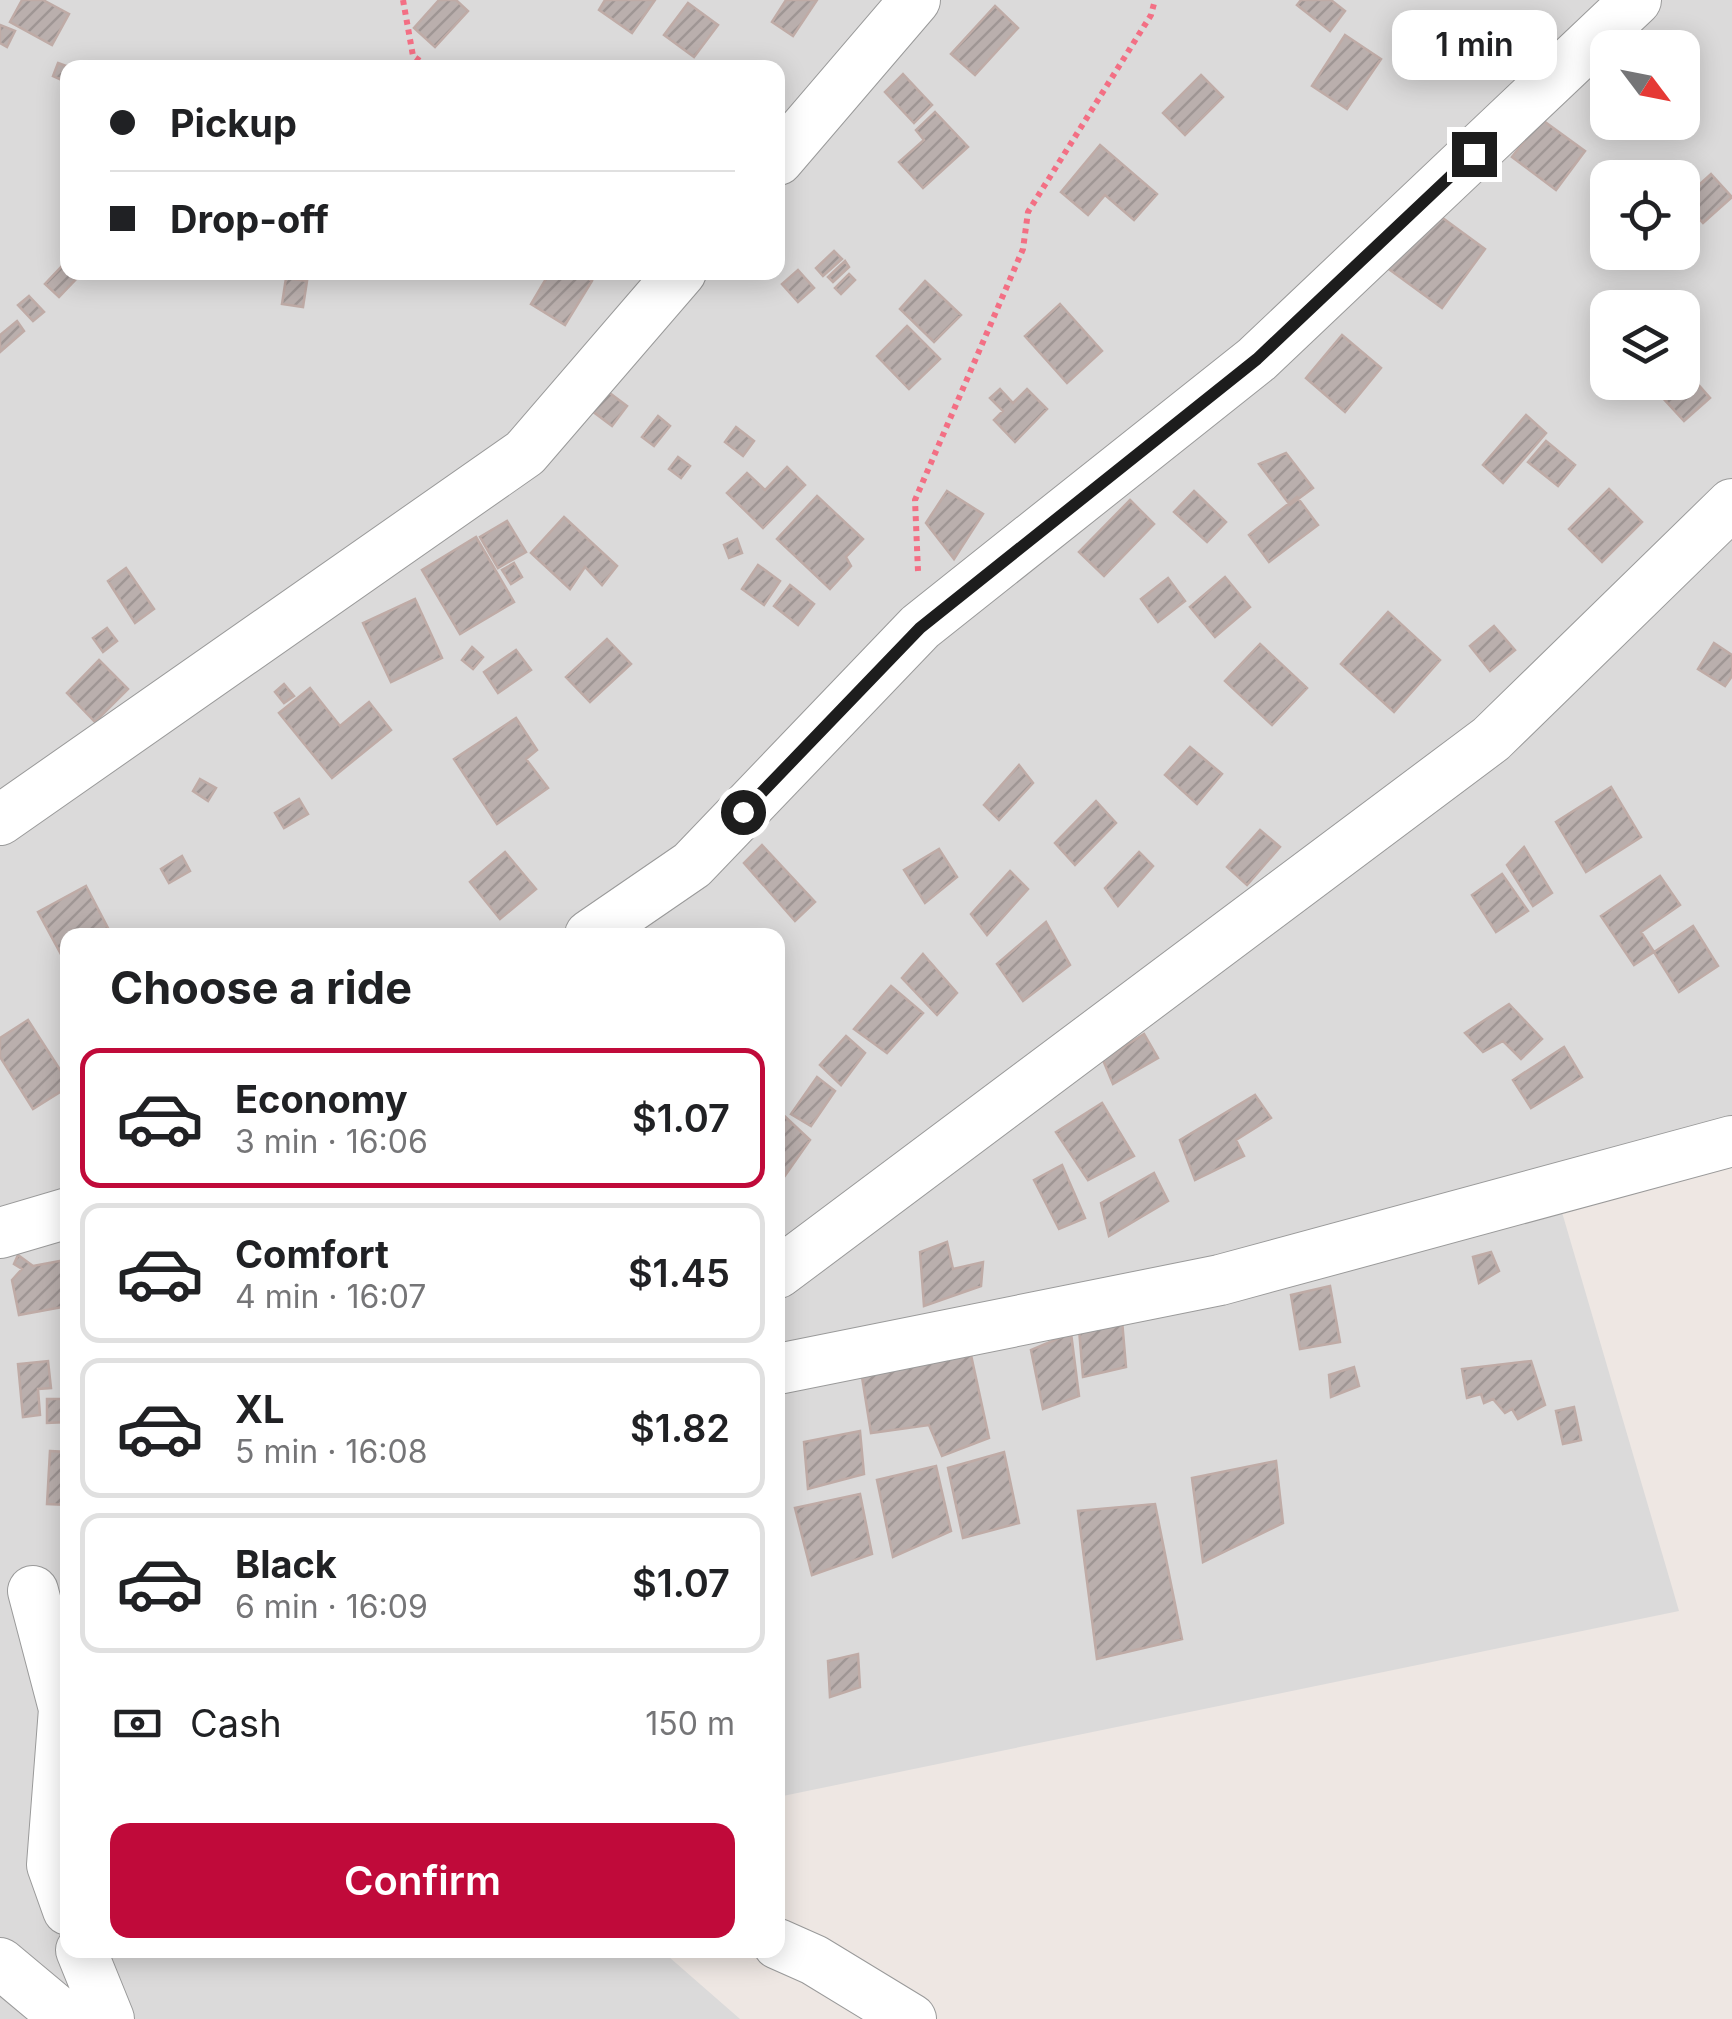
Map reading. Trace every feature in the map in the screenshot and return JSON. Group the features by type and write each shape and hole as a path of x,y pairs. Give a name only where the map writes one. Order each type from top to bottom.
{"street":[{"path":"785,152 915,0"},
{"path":"600,928 692,865 920,628 1257,359 1636,0"},
{"path":"0,820 526,453 674,280"},
{"path":"785,1268 1491,739 1732,504"},
{"path":"785,1368 1220,1280 1732,1142"},
{"path":"0,1233 60,1216"},
{"path":"34,1589 58,1655"},
{"path":"60,1761 52,1865 60,1888"},
{"path":"785,1947 814,1960 910,2019"},
{"path":"85,1958 109,2019"},
{"path":"0,1963 67,2019"}],"path":[{"path":"403,0 413,56 419,60"},
{"path":"920,628 915,500 1023,249 1028,212 1151,15 1156,0"}],"shaded area":[{"path":"0,0 1732,0 1732,1115 1549,1168 1679,1611 785,1796 785,928 60,928 60,1958 670,1958 740,2019 0,2019"}],"building":[{"path":"22,0 43,0 69,14 52,45 10,22"},
{"path":"439,0 456,0 468,11 435,47 414,28"},
{"path":"605,0 655,0 632,33 599,10"},
{"path":"786,0 817,0 793,36 772,22"},
{"path":"1301,0 1331,0 1345,11 1330,31 1297,5"},
{"path":"688,3 718,25 694,57 664,35"},
{"path":"995,6 1018,28 975,75 951,54"},
{"path":"0,25 15,31 7,47 0,43"},
{"path":"1345,35 1381,59 1347,109 1312,86"},
{"path":"58,63 60,64 60,79 53,76"},
{"path":"903,74 932,105 914,123 885,92"},
{"path":"1201,75 1223,97 1185,135 1163,113"},
{"path":"935,112 968,147 923,188 899,162 924,140 916,130"},
{"path":"1541,119 1585,151 1556,190 1512,157"},
{"path":"1100,145 1157,194 1134,220 1105,195 1088,215 1061,192"},
{"path":"1711,174 1732,197 1703,223 1700,220 1700,184"},
{"path":"1429,208 1485,249 1442,308 1386,267"},
{"path":"834,251 842,259 823,276 816,268"},
{"path":"845,261 849,267 833,282 828,277"},
{"path":"60,268 60,280 75,280 59,297 45,284"},
{"path":"798,270 814,288 798,302 782,284"},
{"path":"849,274 855,280 841,294 835,288"},
{"path":"286,280 307,281 303,307 282,304"},
{"path":"545,280 592,281 565,325 531,304"},
{"path":"925,281 961,315 934,342 900,309"},
{"path":"29,296 44,312 33,321 18,305"},
{"path":"1060,304 1102,351 1067,383 1025,336"},
{"path":"17,321 24,331 0,352 0,335"},
{"path":"907,326 940,359 909,389 877,356"},
{"path":"1342,335 1381,368 1345,412 1306,378"},
{"path":"1700,387 1710,398 1684,421 1665,400 1700,400"},
{"path":"1000,389 1013,403 1027,389 1047,409 1015,442 994,420 1003,411 990,398"},
{"path":"607,391 627,406 612,426 592,411"},
{"path":"1526,415 1546,433 1503,483 1483,465"},
{"path":"658,416 670,426 654,446 642,437"},
{"path":"736,427 754,441 743,456 725,442"},
{"path":"1546,441 1575,465 1558,486 1528,462"},
{"path":"1286,453 1313,488 1290,505 1259,464"},
{"path":"678,457 690,466 681,478 669,469"},
{"path":"787,467 805,485 763,528 727,493 747,473 765,490"},
{"path":"1609,489 1642,522 1602,562 1569,529"},
{"path":"947,491 983,514 954,559 926,523"},
{"path":"1194,491 1226,522 1207,542 1174,512"},
{"path":"817,496 863,539 846,557 851,566 830,589 777,539"},
{"path":"1297,497 1318,525 1269,562 1249,535"},
{"path":"1130,500 1154,524 1104,576 1079,552"},
{"path":"564,517 617,566 602,585 585,567 570,589 531,553"},
{"path":"507,521 526,552 498,568 480,537"},
{"path":"476,537 514,602 460,634 422,570"},
{"path":"737,539 742,553 729,558 724,545"},
{"path":"514,563 522,577 511,584 502,570"},
{"path":"758,565 780,581 764,605 742,589"},
{"path":"126,568 154,609 135,623 108,581"},
{"path":"1225,577 1250,607 1215,637 1190,607"},
{"path":"1168,578 1185,601 1158,622 1141,599"},
{"path":"790,585 814,604 798,625 774,606"},
{"path":"415,599 442,658 391,682 363,623"},
{"path":"1388,612 1440,660 1394,712 1341,664"},
{"path":"1494,626 1515,650 1490,671 1470,646"},
{"path":"107,628 117,641 103,652 93,638"},
{"path":"607,639 631,664 590,702 566,677"},
{"path":"1714,643 1732,655 1732,676 1725,686 1698,669"},
{"path":"1260,644 1307,688 1272,725 1225,681"},
{"path":"472,647 483,657 473,669 462,660"},
{"path":"516,650 531,670 498,693 484,672"},
{"path":"99,660 128,689 95,722 67,693"},
{"path":"284,684 294,696 284,703 275,692"},
{"path":"310,688 340,726 369,702 391,730 332,778 279,713"},
{"path":"516,718 537,750 526,759 548,788 497,824 454,759"},
{"path":"1190,747 1222,774 1197,804 1165,775"},
{"path":"1019,765 1033,783 999,820 984,805"},
{"path":"200,779 216,788 208,801 193,791"},
{"path":"1611,787 1641,837 1586,872 1556,822"},
{"path":"299,799 308,814 284,828 275,813"},
{"path":"1096,801 1116,823 1075,865 1055,843"},
{"path":"1260,830 1280,847 1247,885 1227,867"},
{"path":"762,845 815,902 795,921 744,863"},
{"path":"1524,847 1552,893 1533,906 1507,865"},
{"path":"939,849 957,877 925,903 904,870"},
{"path":"505,852 536,889 500,919 470,882"},
{"path":"1139,852 1153,866 1118,906 1105,888"},
{"path":"182,856 190,871 169,883 161,869"},
{"path":"1010,871 1028,889 987,935 971,914"},
{"path":"1502,874 1528,911 1496,932 1472,895"},
{"path":"1660,876 1680,905 1641,932 1654,952 1634,965 1601,916"},
{"path":"86,886 108,928 60,928 60,952 38,912"},
{"path":"1046,922 1070,965 1023,1001 997,964"},
{"path":"1693,926 1718,966 1679,992 1654,952"},
{"path":"923,954 957,993 937,1015 902,978"},
{"path":"891,986 923,1013 887,1053 854,1029"},
{"path":"1509,1004 1542,1039 1521,1059 1503,1041 1483,1052 1465,1033"},
{"path":"28,1020 60,1070 60,1092 33,1109 0,1057 0,1038"},
{"path":"1144,1034 1158,1058 1113,1084 1103,1060"},
{"path":"846,1036 865,1053 841,1085 820,1065"},
{"path":"1564,1047 1582,1077 1531,1108 1513,1080"},
{"path":"817,1077 835,1091 811,1126 791,1114"},
{"path":"1255,1095 1271,1118 1236,1140 1244,1156 1195,1180 1180,1140"},
{"path":"1102,1103 1134,1156 1088,1180 1056,1132"},
{"path":"785,1117 810,1140 785,1176"},
{"path":"1062,1165 1085,1218 1059,1229 1034,1180"},
{"path":"1154,1173 1168,1201 1109,1236 1101,1203"},
{"path":"947,1242 953,1269 983,1262 981,1286 924,1306 920,1252"},
{"path":"1491,1252 1499,1271 1479,1283 1473,1257"},
{"path":"18,1255 33,1266 60,1261 60,1307 19,1315 12,1280 22,1269 14,1264"},
{"path":"1330,1286 1340,1342 1300,1349 1291,1295"},
{"path":"1122,1320 1126,1367 1083,1377 1079,1329"},
{"path":"1071,1333 1079,1396 1043,1409 1031,1350"},
{"path":"971,1355 989,1438 942,1456 929,1425 871,1433 862,1377"},
{"path":"48,1361 51,1388 38,1389 40,1415 23,1417 18,1364"},
{"path":"1531,1361 1545,1405 1518,1419 1512,1409 1505,1413 1493,1399 1484,1403 1481,1394 1467,1398 1462,1369"},
{"path":"1354,1367 1359,1386 1331,1397 1329,1375"},
{"path":"47,1399 60,1399 60,1422 47,1423"},
{"path":"1574,1407 1581,1440 1563,1444 1556,1411"},
{"path":"860,1431 864,1474 808,1489 804,1442"},
{"path":"50,1451 60,1452 60,1505 47,1504"},
{"path":"1004,1452 1019,1523 963,1538 948,1468"},
{"path":"1276,1461 1283,1523 1203,1562 1192,1478"},
{"path":"936,1466 951,1531 893,1557 877,1480"},
{"path":"860,1494 872,1554 812,1575 795,1508"},
{"path":"1155,1504 1182,1639 1097,1659 1078,1511"},
{"path":"858,1654 860,1687 830,1697 828,1661"}],"route":[{"path":"743,812 920,628 1257,359 1474,154"}]}
